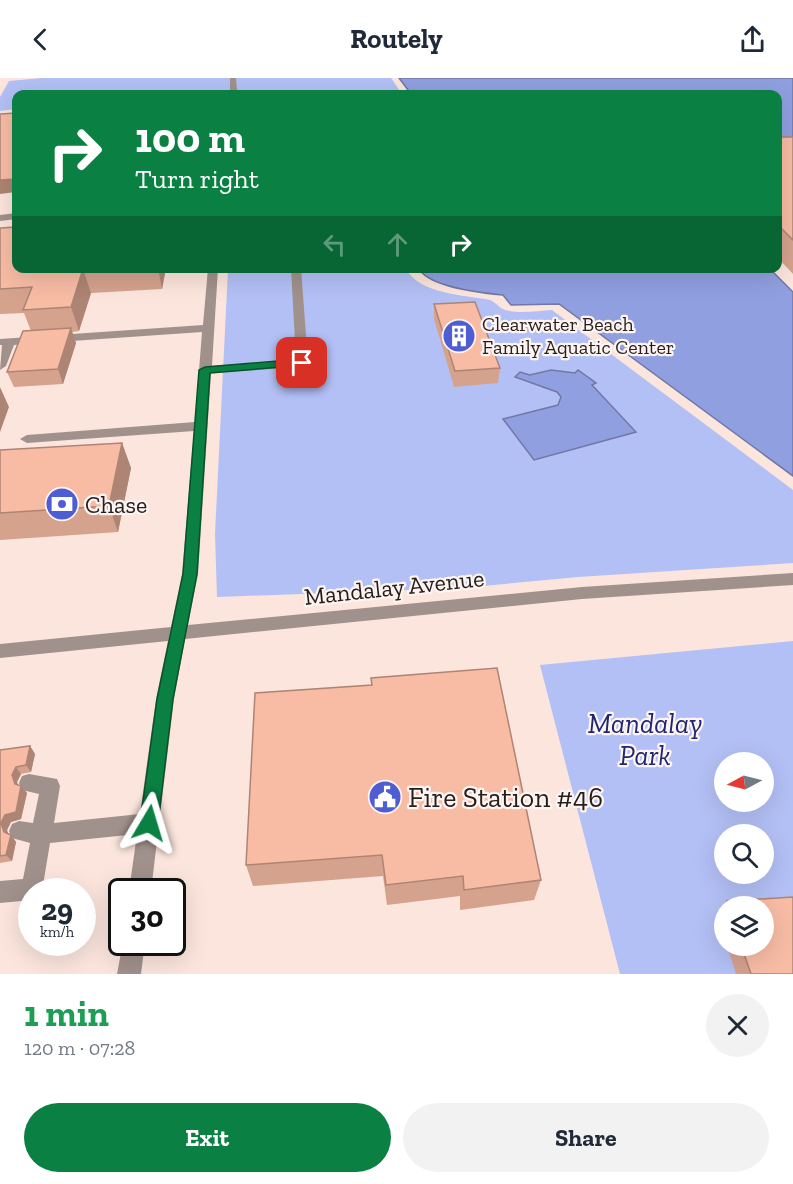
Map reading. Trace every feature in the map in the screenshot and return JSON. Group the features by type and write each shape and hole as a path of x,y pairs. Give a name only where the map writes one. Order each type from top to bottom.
{"street":[{"path":"142,878 165,699 190,574 213,273"},
{"path":"205,370 302,363 296,273"},
{"path":"0,366 5,341 208,328"},
{"path":"27,439 201,426"},
{"name":"Mandalay Avenue","path":"0,651 582,593 793,579"},
{"path":"0,892 32,889 51,786 29,783"},
{"path":"19,831 43,834 149,823"},
{"path":"129,974 132,956"}],"green space":[{"path":"42,78 391,78 399,90 12,90 12,110 0,111 0,97 9,81"},
{"path":"228,273 410,273 421,284 456,295 490,300 505,310 522,312 552,310 793,490 793,563 578,577 461,588 217,597 215,534"},
{"name":"Mandalay Park","path":"793,641 793,974 620,974 540,665"}],"shaded area":[{"path":"399,78 793,78 793,143 782,144 782,90 408,90"},
{"path":"423,273 774,273 793,292 793,476 559,304 511,305 503,295 445,285"},
{"path":"551,370 575,373 578,370 596,383 592,385 636,432 534,460 503,419 558,405 561,397 557,392 515,377 520,372 530,375"}],"building":[{"path":"12,113 12,179 0,180 0,114"},
{"path":"782,137 793,137 793,240 782,229"},
{"path":"12,227 12,273 82,273 71,307 23,310 32,287 0,289 0,228"},
{"name":"Clearwater Beach Family Aquatic Center","path":"475,302 500,368 455,371 434,304"},
{"path":"71,328 58,369 7,372 23,331"},
{"path":"122,443 109,506 0,513 0,450"},
{"name":"Fire Station #46","path":"497,668 541,880 464,890 463,876 386,885 382,855 246,865 255,693 372,685 371,678"},
{"path":"30,746 26,765 16,767 12,775 15,784 21,786 16,812 5,815 1,823 4,832 11,835 6,855 0,856 0,750"},
{"path":"793,897 793,974 751,974 745,956 774,956 774,898"}],"place":[{"name":"Clearwater Beach Family Aquatic Center","path":"459,336"},
{"name":"Chase","path":"62,504"},
{"name":"Fire Station #46","path":"385,797"}],"route":[{"path":"149,823 165,699 190,574 205,370 302,363"}]}
